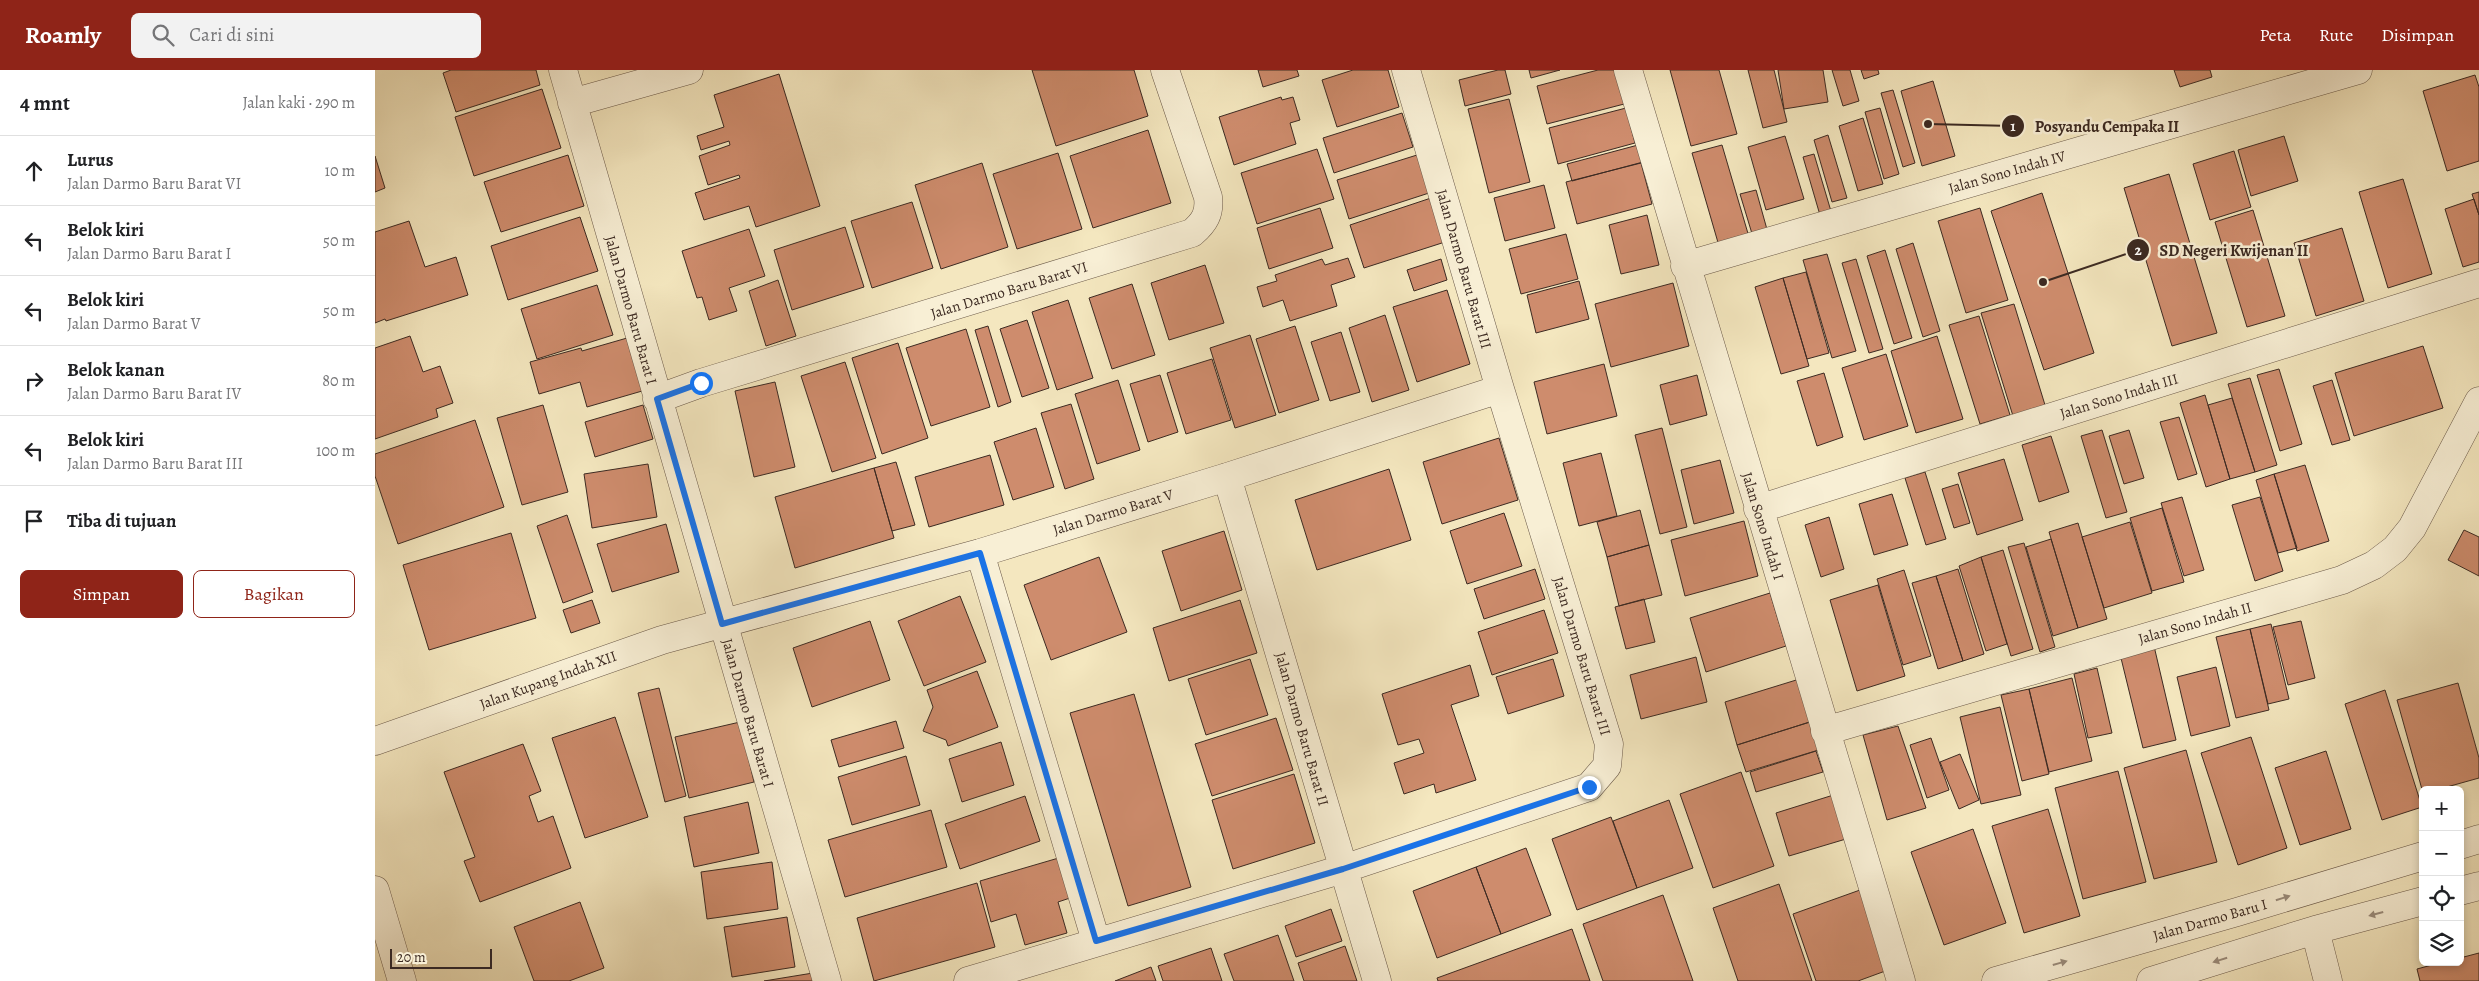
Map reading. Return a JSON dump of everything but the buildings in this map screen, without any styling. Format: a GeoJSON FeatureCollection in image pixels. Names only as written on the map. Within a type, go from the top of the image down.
{"type":"FeatureCollection","features":[{"type":"Feature","properties":{"kind":"street","name":"Jalan Darmo Baru Barat I"},"geometry":{"type":"LineString","coordinates":[[563,70],[827,981]]}},
{"type":"Feature","properties":{"kind":"street"},"geometry":{"type":"LineString","coordinates":[[572,103],[689,70]]}},
{"type":"Feature","properties":{"kind":"street","name":"Jalan Darmo Baru Barat VI"},"geometry":{"type":"LineString","coordinates":[[657,399],[701,383],[1192,233],[1206,219],[1210,210],[1208,197],[1165,70]]}},
{"type":"Feature","properties":{"kind":"street","name":"Jalan Darmo Baru Barat III"},"geometry":{"type":"LineString","coordinates":[[968,981],[1096,941],[1343,869],[1589,787],[1607,766],[1609,744],[1500,389],[1406,70]]}},
{"type":"Feature","properties":{"kind":"street","name":"Jalan Sono Indah I"},"geometry":{"type":"LineString","coordinates":[[1627,70],[1901,981]]}},
{"type":"Feature","properties":{"kind":"street","name":"Jalan Sono Indah IV"},"geometry":{"type":"LineString","coordinates":[[1685,266],[2358,70]]}},
{"type":"Feature","properties":{"kind":"street","name":"Jalan Sono Indah III"},"geometry":{"type":"LineString","coordinates":[[1758,509],[2479,283]]}},
{"type":"Feature","properties":{"kind":"street","name":"Jalan Darmo Barat V"},"geometry":{"type":"LineString","coordinates":[[722,624],[980,553],[1227,477],[1500,389]]}},
{"type":"Feature","properties":{"kind":"street","name":"Jalan Sono Indah II"},"geometry":{"type":"LineString","coordinates":[[1825,731],[2342,580],[2374,565],[2395,549],[2412,528],[2479,401]]}},
{"type":"Feature","properties":{"kind":"street","name":"Jalan Darmo Baru Barat II"},"geometry":{"type":"LineString","coordinates":[[1227,477],[1377,981]]}},
{"type":"Feature","properties":{"kind":"street"},"geometry":{"type":"LineString","coordinates":[[980,553],[1096,941]]}},
{"type":"Feature","properties":{"kind":"street","name":"Jalan Kupang Indah XII"},"geometry":{"type":"LineString","coordinates":[[375,742],[662,640],[722,624]]}},
{"type":"Feature","properties":{"kind":"street"},"geometry":{"type":"LineString","coordinates":[[2464,844],[2479,839]]}},
{"type":"Feature","properties":{"kind":"street","name":"Jalan Darmo Baru I"},"geometry":{"type":"LineString","coordinates":[[1996,981],[2419,857]]}},
{"type":"Feature","properties":{"kind":"street"},"geometry":{"type":"LineString","coordinates":[[2464,890],[2479,886]]}},
{"type":"Feature","properties":{"kind":"street"},"geometry":{"type":"LineString","coordinates":[[375,890],[402,981]]}},
{"type":"Feature","properties":{"kind":"street"},"geometry":{"type":"LineString","coordinates":[[2151,981],[2315,930],[2419,902]]}},
{"type":"Feature","properties":{"kind":"street"},"geometry":{"type":"LineString","coordinates":[[2315,930],[2328,981]]}},
{"type":"Feature","properties":{"kind":"place","name":"Posyandu Cempaka II"},"geometry":{"type":"Point","coordinates":[1928,124]}},
{"type":"Feature","properties":{"kind":"place","name":"SD Negeri Kwijenan II"},"geometry":{"type":"Point","coordinates":[2043,282]}},
{"type":"Feature","properties":{"kind":"route"},"geometry":{"type":"LineString","coordinates":[[701,383],[657,399],[722,624],[980,553],[1096,941],[1343,869],[1589,787]]}}]}
